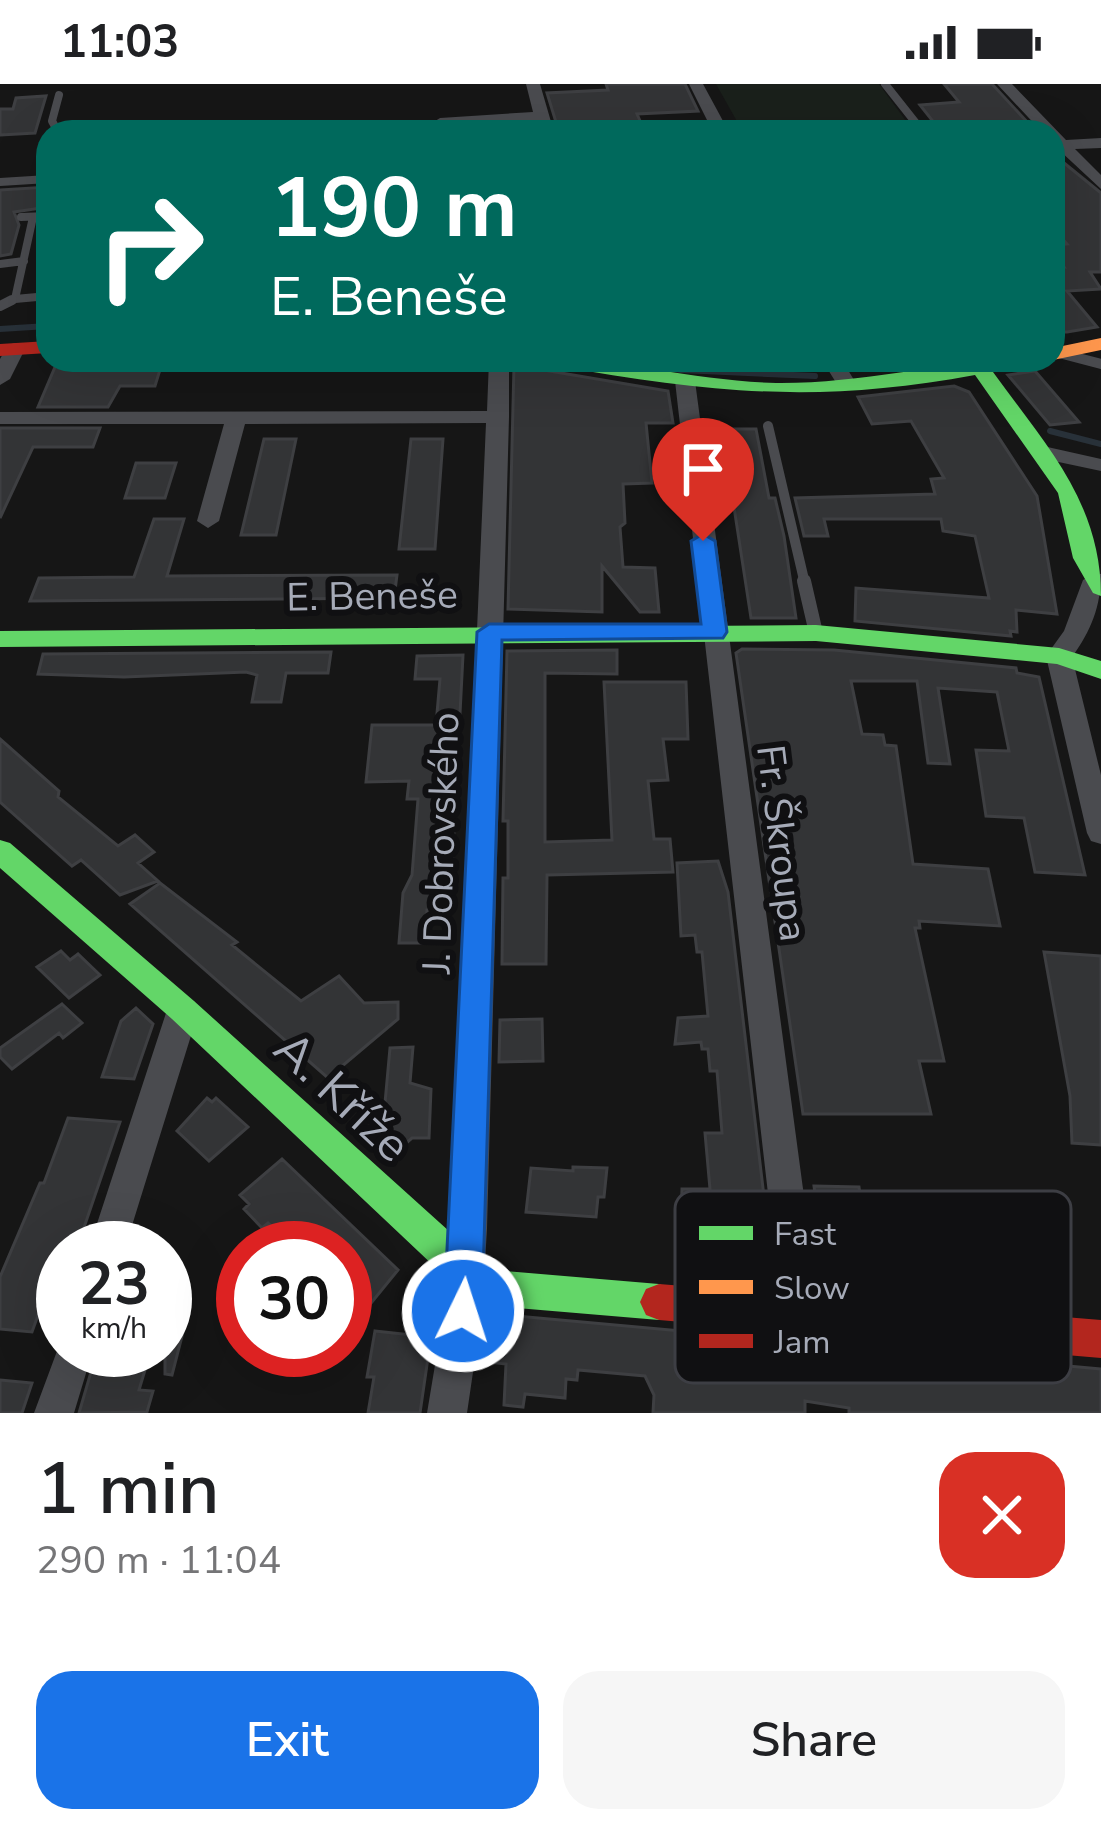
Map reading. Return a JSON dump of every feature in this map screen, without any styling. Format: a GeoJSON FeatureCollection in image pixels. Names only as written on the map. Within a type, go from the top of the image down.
{"type":"FeatureCollection","features":[{"type":"Feature","properties":{"kind":"street"},"geometry":{"type":"LineString","coordinates":[[533,84],[543,120]]}},
{"type":"Feature","properties":{"kind":"street"},"geometry":{"type":"LineString","coordinates":[[696,84],[715,120]]}},
{"type":"Feature","properties":{"kind":"street"},"geometry":{"type":"LineString","coordinates":[[1004,84],[1037,120]]}},
{"type":"Feature","properties":{"kind":"street"},"geometry":{"type":"LineString","coordinates":[[1065,140],[1101,143]]}},
{"type":"Feature","properties":{"kind":"street"},"geometry":{"type":"LineString","coordinates":[[1065,149],[1101,184]]}},
{"type":"Feature","properties":{"kind":"street"},"geometry":{"type":"LineString","coordinates":[[1065,349],[1101,344]]}},
{"type":"Feature","properties":{"kind":"street"},"geometry":{"type":"LineString","coordinates":[[0,379],[8,349]]}},
{"type":"Feature","properties":{"kind":"street","name":"J. Dobrovského"},"geometry":{"type":"LineString","coordinates":[[446,1413],[466,1272],[499,372]]}},
{"type":"Feature","properties":{"kind":"street"},"geometry":{"type":"LineString","coordinates":[[631,372],[770,388],[848,386],[958,372]]}},
{"type":"Feature","properties":{"kind":"street"},"geometry":{"type":"LineString","coordinates":[[839,372],[848,386]]}},
{"type":"Feature","properties":{"kind":"street"},"geometry":{"type":"LineString","coordinates":[[983,372],[1071,498],[1081,545],[1098,584],[1081,624],[1060,656],[1101,832]]}},
{"type":"Feature","properties":{"kind":"street","name":"Fr. Škroupa"},"geometry":{"type":"LineString","coordinates":[[685,381],[785,1191]]}},
{"type":"Feature","properties":{"kind":"street"},"geometry":{"type":"LineString","coordinates":[[0,418],[499,417]]}},
{"type":"Feature","properties":{"kind":"street"},"geometry":{"type":"LineString","coordinates":[[208,521],[236,418]]}},
{"type":"Feature","properties":{"kind":"street"},"geometry":{"type":"LineString","coordinates":[[1042,452],[1101,465]]}},
{"type":"Feature","properties":{"kind":"street","name":"E. Beneše"},"geometry":{"type":"LineString","coordinates":[[0,639],[816,633],[1060,656],[1101,670]]}},
{"type":"Feature","properties":{"kind":"street","name":"A. Kříže"},"geometry":{"type":"LineString","coordinates":[[0,852],[183,1010],[466,1272],[504,1288],[675,1304]]}},
{"type":"Feature","properties":{"kind":"street"},"geometry":{"type":"LineString","coordinates":[[115,1221],[183,1010]]}},
{"type":"Feature","properties":{"kind":"street","name":"A. Kříže"},"geometry":{"type":"LineString","coordinates":[[1071,1338],[1101,1340]]}},
{"type":"Feature","properties":{"kind":"street"},"geometry":{"type":"LineString","coordinates":[[53,1413],[65,1377]]}},
{"type":"Feature","properties":{"kind":"lane"},"geometry":{"type":"LineString","coordinates":[[885,84],[914,120]]}},
{"type":"Feature","properties":{"kind":"lane"},"geometry":{"type":"LineString","coordinates":[[53,120],[59,95]]}},
{"type":"Feature","properties":{"kind":"lane"},"geometry":{"type":"LineString","coordinates":[[0,182],[36,180]]}},
{"type":"Feature","properties":{"kind":"lane"},"geometry":{"type":"LineString","coordinates":[[15,299],[27,217],[36,217]]}},
{"type":"Feature","properties":{"kind":"lane"},"geometry":{"type":"LineString","coordinates":[[0,264],[24,262]]}},
{"type":"Feature","properties":{"kind":"lane"},"geometry":{"type":"LineString","coordinates":[[0,306],[36,297]]}},
{"type":"Feature","properties":{"kind":"lane"},"geometry":{"type":"LineString","coordinates":[[1065,354],[1101,364]]}},
{"type":"Feature","properties":{"kind":"lane"},"geometry":{"type":"LineString","coordinates":[[768,426],[816,633]]}},
{"type":"Feature","properties":{"kind":"shaded area"},"geometry":{"type":"Polygon","coordinates":[[[716,84],[879,84],[905,120],[736,120],[716,84]]]}},
{"type":"Feature","properties":{"kind":"building"},"geometry":{"type":"Polygon","coordinates":[[[606,84],[685,84],[698,111],[637,114],[640,120],[555,120],[547,93],[608,90],[606,84]]]}},
{"type":"Feature","properties":{"kind":"building"},"geometry":{"type":"Polygon","coordinates":[[[944,84],[992,84],[1025,120],[932,120],[920,105],[959,102],[944,84]]]}},
{"type":"Feature","properties":{"kind":"building"},"geometry":{"type":"Polygon","coordinates":[[[46,96],[35,133],[0,135],[0,109],[13,109],[16,98],[46,96]]]}},
{"type":"Feature","properties":{"kind":"building"},"geometry":{"type":"Polygon","coordinates":[[[1065,164],[1101,193],[1101,272],[1090,272],[1101,289],[1067,291],[1097,327],[1065,332],[1065,164]]]}},
{"type":"Feature","properties":{"kind":"building"},"geometry":{"type":"Polygon","coordinates":[[[36,188],[36,209],[14,212],[19,225],[11,254],[0,256],[0,190],[36,188]]]}},
{"type":"Feature","properties":{"kind":"building"},"geometry":{"type":"Polygon","coordinates":[[[53,372],[159,372],[155,386],[120,386],[108,407],[38,407],[53,372]]]}},
{"type":"Feature","properties":{"kind":"building"},"geometry":{"type":"Polygon","coordinates":[[[514,372],[555,372],[668,391],[673,423],[646,423],[652,483],[623,484],[625,523],[620,527],[623,567],[655,568],[659,612],[640,612],[602,566],[602,612],[508,609],[514,372]]]}},
{"type":"Feature","properties":{"kind":"building"},"geometry":{"type":"Polygon","coordinates":[[[1036,372],[1079,422],[1050,425],[1008,375],[1036,372]]]}},
{"type":"Feature","properties":{"kind":"building"},"geometry":{"type":"Polygon","coordinates":[[[954,386],[969,392],[1037,496],[1057,614],[1016,610],[1017,632],[1010,631],[1011,636],[855,621],[856,588],[989,598],[975,536],[943,531],[941,519],[824,519],[828,536],[804,536],[795,498],[935,494],[931,479],[944,478],[911,421],[872,424],[858,397],[954,386]]]}},
{"type":"Feature","properties":{"kind":"building"},"geometry":{"type":"Polygon","coordinates":[[[0,428],[100,428],[93,447],[33,447],[0,518],[0,428]]]}},
{"type":"Feature","properties":{"kind":"building"},"geometry":{"type":"Polygon","coordinates":[[[722,429],[756,429],[769,498],[775,498],[784,536],[796,618],[751,618],[722,429]]]}},
{"type":"Feature","properties":{"kind":"building"},"geometry":{"type":"Polygon","coordinates":[[[264,439],[296,439],[276,535],[241,535],[264,439]]]}},
{"type":"Feature","properties":{"kind":"building"},"geometry":{"type":"Polygon","coordinates":[[[411,439],[443,439],[435,549],[399,549],[411,439]]]}},
{"type":"Feature","properties":{"kind":"building"},"geometry":{"type":"Polygon","coordinates":[[[136,463],[176,463],[165,498],[125,498],[136,463]]]}},
{"type":"Feature","properties":{"kind":"building"},"geometry":{"type":"Polygon","coordinates":[[[154,519],[184,519],[167,576],[397,575],[394,598],[30,601],[39,578],[134,577],[154,519]]]}},
{"type":"Feature","properties":{"kind":"building"},"geometry":{"type":"Polygon","coordinates":[[[742,649],[834,650],[1016,668],[1017,673],[1039,677],[1085,875],[1035,872],[1024,818],[986,816],[976,750],[1009,751],[997,692],[938,688],[950,764],[928,763],[917,681],[851,681],[862,734],[883,735],[885,745],[896,746],[913,864],[988,869],[1000,926],[919,921],[920,928],[915,928],[944,1061],[919,1061],[931,1114],[803,1114],[736,653],[742,649]]]}},
{"type":"Feature","properties":{"kind":"building"},"geometry":{"type":"Polygon","coordinates":[[[617,650],[617,674],[545,673],[545,842],[612,840],[604,682],[686,682],[688,739],[663,739],[668,780],[648,781],[654,839],[670,839],[673,872],[547,875],[546,964],[502,964],[503,878],[508,878],[508,821],[503,821],[507,651],[617,650]]]}},
{"type":"Feature","properties":{"kind":"building"},"geometry":{"type":"Polygon","coordinates":[[[331,652],[328,673],[286,673],[281,702],[252,702],[257,675],[246,672],[124,677],[38,674],[43,654],[331,652]]]}},
{"type":"Feature","properties":{"kind":"building"},"geometry":{"type":"Polygon","coordinates":[[[463,655],[450,909],[427,910],[425,943],[399,943],[403,893],[412,875],[418,799],[407,799],[409,781],[366,782],[372,725],[436,725],[440,679],[415,679],[417,656],[463,655]]]}},
{"type":"Feature","properties":{"kind":"building"},"geometry":{"type":"Polygon","coordinates":[[[0,739],[59,791],[58,797],[118,846],[135,835],[154,852],[138,863],[158,881],[120,895],[81,860],[72,866],[0,802],[0,739]]]}},
{"type":"Feature","properties":{"kind":"building"},"geometry":{"type":"Polygon","coordinates":[[[718,861],[728,892],[763,1191],[682,1191],[710,1189],[705,1133],[722,1133],[717,1071],[710,1071],[708,1049],[702,1049],[701,1042],[675,1044],[678,1018],[708,1016],[702,952],[697,952],[695,935],[681,936],[677,863],[718,861]]]}},
{"type":"Feature","properties":{"kind":"building"},"geometry":{"type":"Polygon","coordinates":[[[160,883],[237,942],[232,945],[301,1001],[339,976],[364,1003],[398,1002],[398,1019],[328,1078],[130,904],[160,883]]]}},
{"type":"Feature","properties":{"kind":"building"},"geometry":{"type":"Polygon","coordinates":[[[61,951],[70,960],[78,954],[100,975],[69,998],[37,967],[61,951]]]}},
{"type":"Feature","properties":{"kind":"building"},"geometry":{"type":"Polygon","coordinates":[[[1044,952],[1101,956],[1101,1145],[1072,1143],[1070,1096],[1044,952]]]}},
{"type":"Feature","properties":{"kind":"building"},"geometry":{"type":"Polygon","coordinates":[[[62,1004],[82,1023],[63,1038],[59,1033],[12,1069],[0,1057],[0,1048],[62,1004]]]}},
{"type":"Feature","properties":{"kind":"building"},"geometry":{"type":"Polygon","coordinates":[[[136,1008],[153,1024],[134,1079],[102,1077],[121,1021],[136,1008]]]}},
{"type":"Feature","properties":{"kind":"building"},"geometry":{"type":"Polygon","coordinates":[[[542,1019],[543,1061],[499,1062],[500,1020],[542,1019]]]}},
{"type":"Feature","properties":{"kind":"building"},"geometry":{"type":"Polygon","coordinates":[[[413,1047],[410,1083],[431,1089],[429,1138],[412,1138],[404,1145],[377,1121],[384,1114],[390,1048],[413,1047]]]}},
{"type":"Feature","properties":{"kind":"building"},"geometry":{"type":"Polygon","coordinates":[[[207,1098],[212,1102],[216,1098],[248,1127],[209,1161],[177,1131],[207,1098]]]}},
{"type":"Feature","properties":{"kind":"building"},"geometry":{"type":"Polygon","coordinates":[[[68,1118],[120,1122],[86,1221],[36,1221],[32,1332],[0,1329],[0,1277],[40,1183],[44,1183],[68,1118]]]}},
{"type":"Feature","properties":{"kind":"building"},"geometry":{"type":"Polygon","coordinates":[[[282,1159],[347,1221],[255,1221],[244,1209],[249,1204],[240,1195],[282,1159]]]}},
{"type":"Feature","properties":{"kind":"building"},"geometry":{"type":"Polygon","coordinates":[[[573,1167],[607,1168],[596,1217],[526,1212],[531,1168],[573,1171],[573,1167]]]}},
{"type":"Feature","properties":{"kind":"building"},"geometry":{"type":"Polygon","coordinates":[[[814,1186],[859,1187],[860,1191],[815,1191],[814,1186]]]}},
{"type":"Feature","properties":{"kind":"building"},"geometry":{"type":"Polygon","coordinates":[[[372,1245],[398,1270],[372,1302],[372,1245]]]}},
{"type":"Feature","properties":{"kind":"building"},"geometry":{"type":"Polygon","coordinates":[[[494,1314],[675,1330],[675,1383],[1071,1383],[1071,1366],[1101,1369],[1101,1413],[849,1413],[849,1408],[805,1401],[805,1413],[653,1413],[654,1395],[645,1376],[578,1370],[577,1380],[566,1379],[565,1398],[525,1394],[523,1407],[504,1405],[506,1364],[479,1361],[486,1318],[494,1314]]]}},
{"type":"Feature","properties":{"kind":"building"},"geometry":{"type":"Polygon","coordinates":[[[375,1331],[431,1337],[420,1413],[368,1413],[374,1377],[375,1331]]]}},
{"type":"Feature","properties":{"kind":"building"},"geometry":{"type":"Polygon","coordinates":[[[90,1377],[143,1377],[139,1390],[153,1391],[147,1412],[79,1413],[90,1377]]]}},
{"type":"Feature","properties":{"kind":"building"},"geometry":{"type":"Polygon","coordinates":[[[0,1380],[32,1383],[22,1413],[0,1413],[0,1380]]]}},
{"type":"Feature","properties":{"kind":"waterway"},"geometry":{"type":"LineString","coordinates":[[0,329],[36,327]]}},
{"type":"Feature","properties":{"kind":"waterway"},"geometry":{"type":"LineString","coordinates":[[726,372],[815,376]]}},
{"type":"Feature","properties":{"kind":"waterway"},"geometry":{"type":"LineString","coordinates":[[1050,431],[1101,444]]}},
{"type":"Feature","properties":{"kind":"traffic: fast"},"geometry":{"type":"LineString","coordinates":[[631,372],[775,389],[882,383],[958,372]]}},
{"type":"Feature","properties":{"kind":"traffic: fast"},"geometry":{"type":"LineString","coordinates":[[983,372],[1069,493],[1085,558],[1101,588]]}},
{"type":"Feature","properties":{"kind":"traffic: fast"},"geometry":{"type":"LineString","coordinates":[[0,639],[816,633],[1059,656],[1101,670]]}},
{"type":"Feature","properties":{"kind":"traffic: fast"},"geometry":{"type":"LineString","coordinates":[[0,851],[183,1010],[467,1272],[504,1289],[659,1302]]}},
{"type":"Feature","properties":{"kind":"traffic: slow"},"geometry":{"type":"LineString","coordinates":[[1065,352],[1101,344]]}},
{"type":"Feature","properties":{"kind":"traffic: jam"},"geometry":{"type":"LineString","coordinates":[[0,350],[36,348]]}},
{"type":"Feature","properties":{"kind":"traffic: jam"},"geometry":{"type":"LineString","coordinates":[[659,1302],[675,1303]]}},
{"type":"Feature","properties":{"kind":"traffic: jam"},"geometry":{"type":"LineString","coordinates":[[1071,1336],[1101,1339]]}},
{"type":"Feature","properties":{"kind":"route"},"geometry":{"type":"LineString","coordinates":[[463,1311],[489,632],[715,632],[703,541]]}}]}
